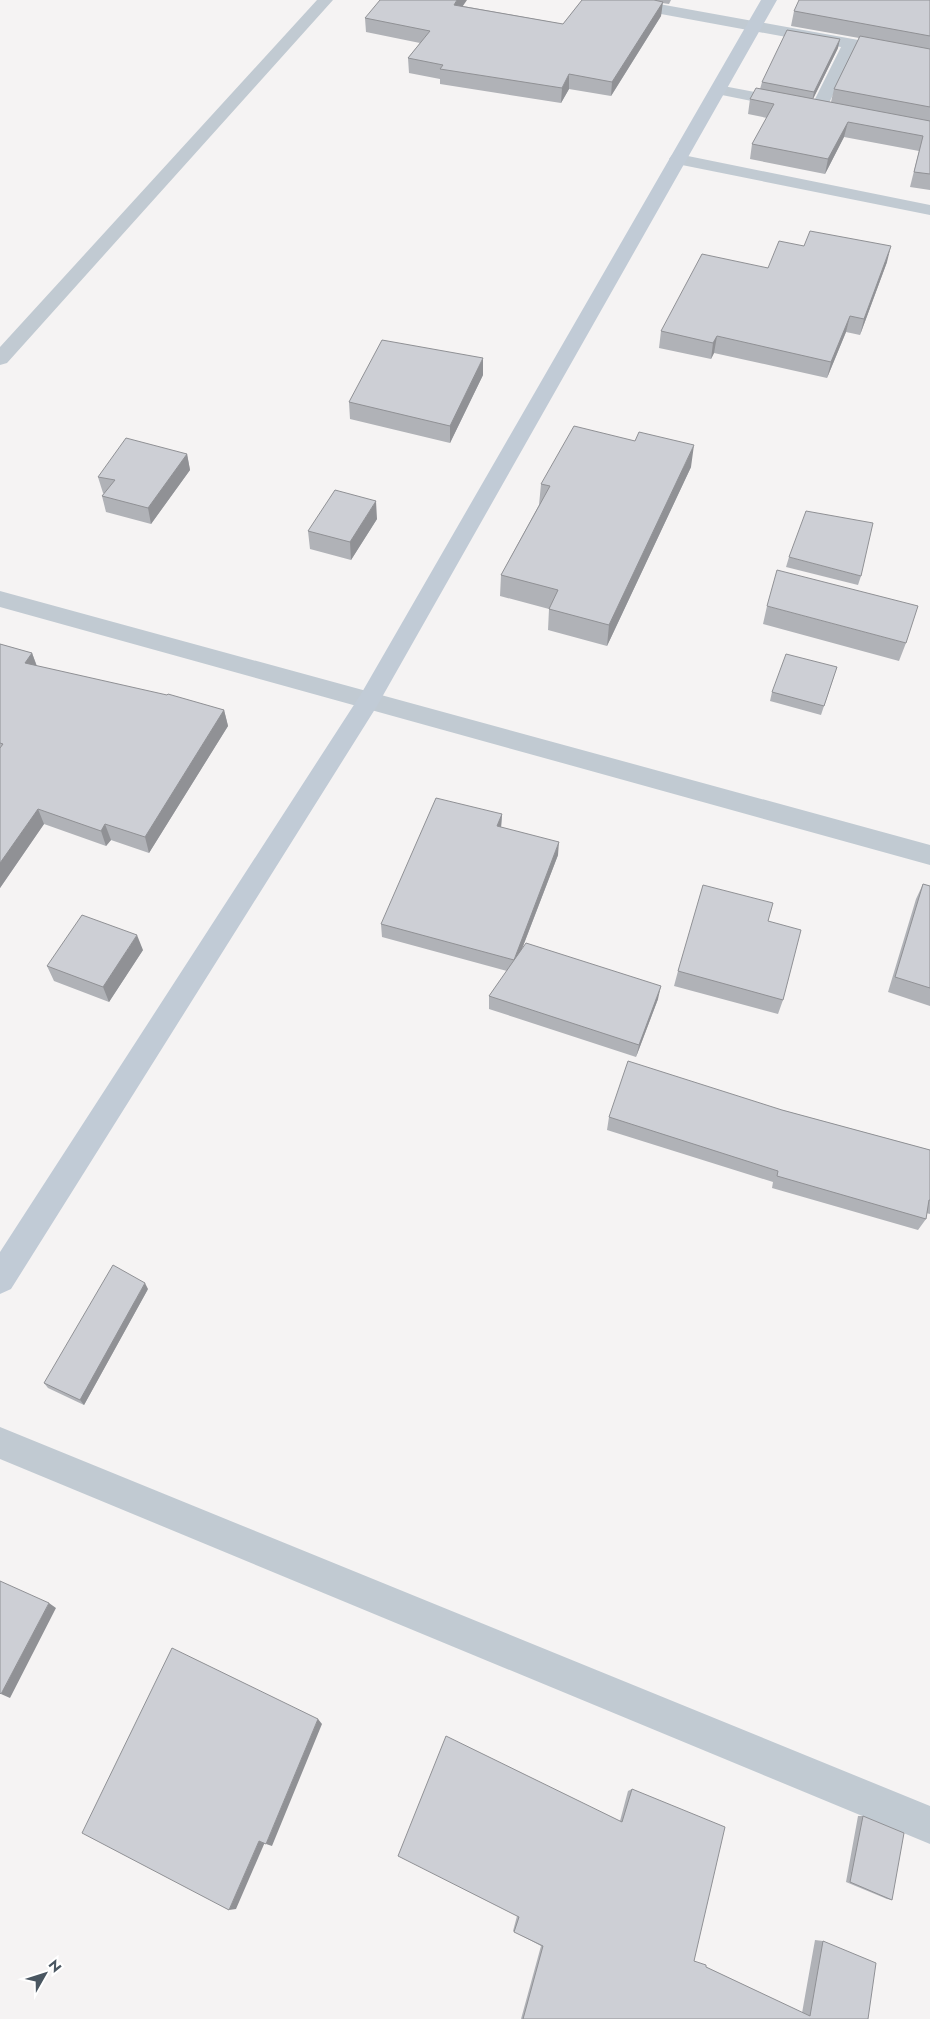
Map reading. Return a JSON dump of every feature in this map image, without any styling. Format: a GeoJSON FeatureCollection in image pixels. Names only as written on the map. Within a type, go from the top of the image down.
{"type":"FeatureCollection","features":[{"type":"Feature","properties":{"kind":"street"},"geometry":{"type":"LineString","coordinates":[[0,359],[326,0]]}},
{"type":"Feature","properties":{"kind":"street"},"geometry":{"type":"LineString","coordinates":[[612,0],[930,58]]}},
{"type":"Feature","properties":{"kind":"street"},"geometry":{"type":"LineString","coordinates":[[0,1279],[369,700],[769,0]]}},
{"type":"Feature","properties":{"kind":"street"},"geometry":{"type":"LineString","coordinates":[[818,109],[851,43]]}},
{"type":"Feature","properties":{"kind":"street"},"geometry":{"type":"LineString","coordinates":[[718,90],[837,112]]}},
{"type":"Feature","properties":{"kind":"street"},"geometry":{"type":"LineString","coordinates":[[678,159],[930,210]]}},
{"type":"Feature","properties":{"kind":"street"},"geometry":{"type":"LineString","coordinates":[[0,599],[930,855]]}},
{"type":"Feature","properties":{"kind":"street"},"geometry":{"type":"LineString","coordinates":[[0,1443],[930,1825]]}},
{"type":"Feature","properties":{"kind":"building"},"geometry":{"type":"Polygon","coordinates":[[[380,0],[457,0],[454,5],[563,24],[582,0],[654,0],[663,2],[612,82],[569,74],[562,88],[440,69],[443,65],[408,58],[430,31],[365,18],[380,0]]]}},
{"type":"Feature","properties":{"kind":"building"},"geometry":{"type":"Polygon","coordinates":[[[799,0],[930,0],[930,36],[794,11],[799,0]]]}},
{"type":"Feature","properties":{"kind":"building"},"geometry":{"type":"Polygon","coordinates":[[[787,30],[840,39],[814,92],[762,82],[787,30]]]}},
{"type":"Feature","properties":{"kind":"building"},"geometry":{"type":"Polygon","coordinates":[[[860,36],[930,49],[930,107],[834,89],[860,36]]]}},
{"type":"Feature","properties":{"kind":"building"},"geometry":{"type":"Polygon","coordinates":[[[756,88],[930,121],[930,174],[914,172],[923,136],[848,122],[828,159],[752,144],[774,104],[750,99],[756,88]]]}},
{"type":"Feature","properties":{"kind":"building"},"geometry":{"type":"Polygon","coordinates":[[[810,231],[891,246],[864,319],[850,316],[831,362],[717,336],[713,343],[661,331],[702,254],[768,268],[779,241],[804,246],[810,231]]]}},
{"type":"Feature","properties":{"kind":"building"},"geometry":{"type":"Polygon","coordinates":[[[382,340],[483,358],[450,426],[349,402],[382,340]]]}},
{"type":"Feature","properties":{"kind":"building"},"geometry":{"type":"Polygon","coordinates":[[[574,426],[635,441],[639,432],[694,445],[609,625],[549,609],[558,590],[501,575],[550,486],[541,484],[574,426]]]}},
{"type":"Feature","properties":{"kind":"building"},"geometry":{"type":"Polygon","coordinates":[[[126,438],[187,454],[148,508],[102,496],[115,480],[98,477],[126,438]]]}},
{"type":"Feature","properties":{"kind":"building"},"geometry":{"type":"Polygon","coordinates":[[[335,490],[376,501],[350,542],[308,531],[335,490]]]}},
{"type":"Feature","properties":{"kind":"building"},"geometry":{"type":"Polygon","coordinates":[[[806,511],[873,523],[861,576],[789,557],[806,511]]]}},
{"type":"Feature","properties":{"kind":"building"},"geometry":{"type":"Polygon","coordinates":[[[777,570],[918,606],[906,643],[767,606],[777,570]]]}},
{"type":"Feature","properties":{"kind":"building"},"geometry":{"type":"Polygon","coordinates":[[[0,644],[32,653],[25,663],[168,694],[224,710],[145,837],[105,824],[101,831],[38,809],[0,863],[0,748],[3,744],[0,743],[0,644]]]}},
{"type":"Feature","properties":{"kind":"building"},"geometry":{"type":"Polygon","coordinates":[[[786,654],[837,667],[824,706],[772,692],[786,654]]]}},
{"type":"Feature","properties":{"kind":"building"},"geometry":{"type":"Polygon","coordinates":[[[436,798],[502,814],[497,826],[559,842],[514,960],[381,924],[436,798]]]}},
{"type":"Feature","properties":{"kind":"building"},"geometry":{"type":"Polygon","coordinates":[[[923,884],[930,886],[930,988],[895,977],[923,884]]]}},
{"type":"Feature","properties":{"kind":"building"},"geometry":{"type":"Polygon","coordinates":[[[703,885],[773,903],[768,921],[801,930],[783,1000],[678,971],[703,885]]]}},
{"type":"Feature","properties":{"kind":"building"},"geometry":{"type":"Polygon","coordinates":[[[82,915],[137,935],[103,987],[47,966],[82,915]]]}},
{"type":"Feature","properties":{"kind":"building"},"geometry":{"type":"Polygon","coordinates":[[[526,943],[661,986],[639,1045],[489,996],[526,943]]]}},
{"type":"Feature","properties":{"kind":"building"},"geometry":{"type":"Polygon","coordinates":[[[628,1061],[782,1110],[930,1150],[930,1200],[926,1219],[777,1176],[778,1171],[609,1117],[628,1061]]]}},
{"type":"Feature","properties":{"kind":"building"},"geometry":{"type":"Polygon","coordinates":[[[113,1265],[145,1283],[80,1400],[44,1383],[113,1265]]]}},
{"type":"Feature","properties":{"kind":"building"},"geometry":{"type":"Polygon","coordinates":[[[0,1581],[49,1603],[1,1694],[0,1693],[0,1581]]]}},
{"type":"Feature","properties":{"kind":"building"},"geometry":{"type":"Polygon","coordinates":[[[172,1648],[318,1719],[266,1844],[259,1841],[229,1910],[82,1833],[172,1648]]]}},
{"type":"Feature","properties":{"kind":"building"},"geometry":{"type":"Polygon","coordinates":[[[446,1736],[622,1822],[632,1789],[725,1827],[694,1961],[706,1965],[706,1967],[810,2016],[823,1941],[876,1963],[868,2019],[523,2019],[543,1946],[514,1932],[519,1917],[398,1856],[446,1736]]]}},
{"type":"Feature","properties":{"kind":"building"},"geometry":{"type":"Polygon","coordinates":[[[863,1816],[904,1833],[892,1900],[850,1882],[863,1816]]]}}]}
